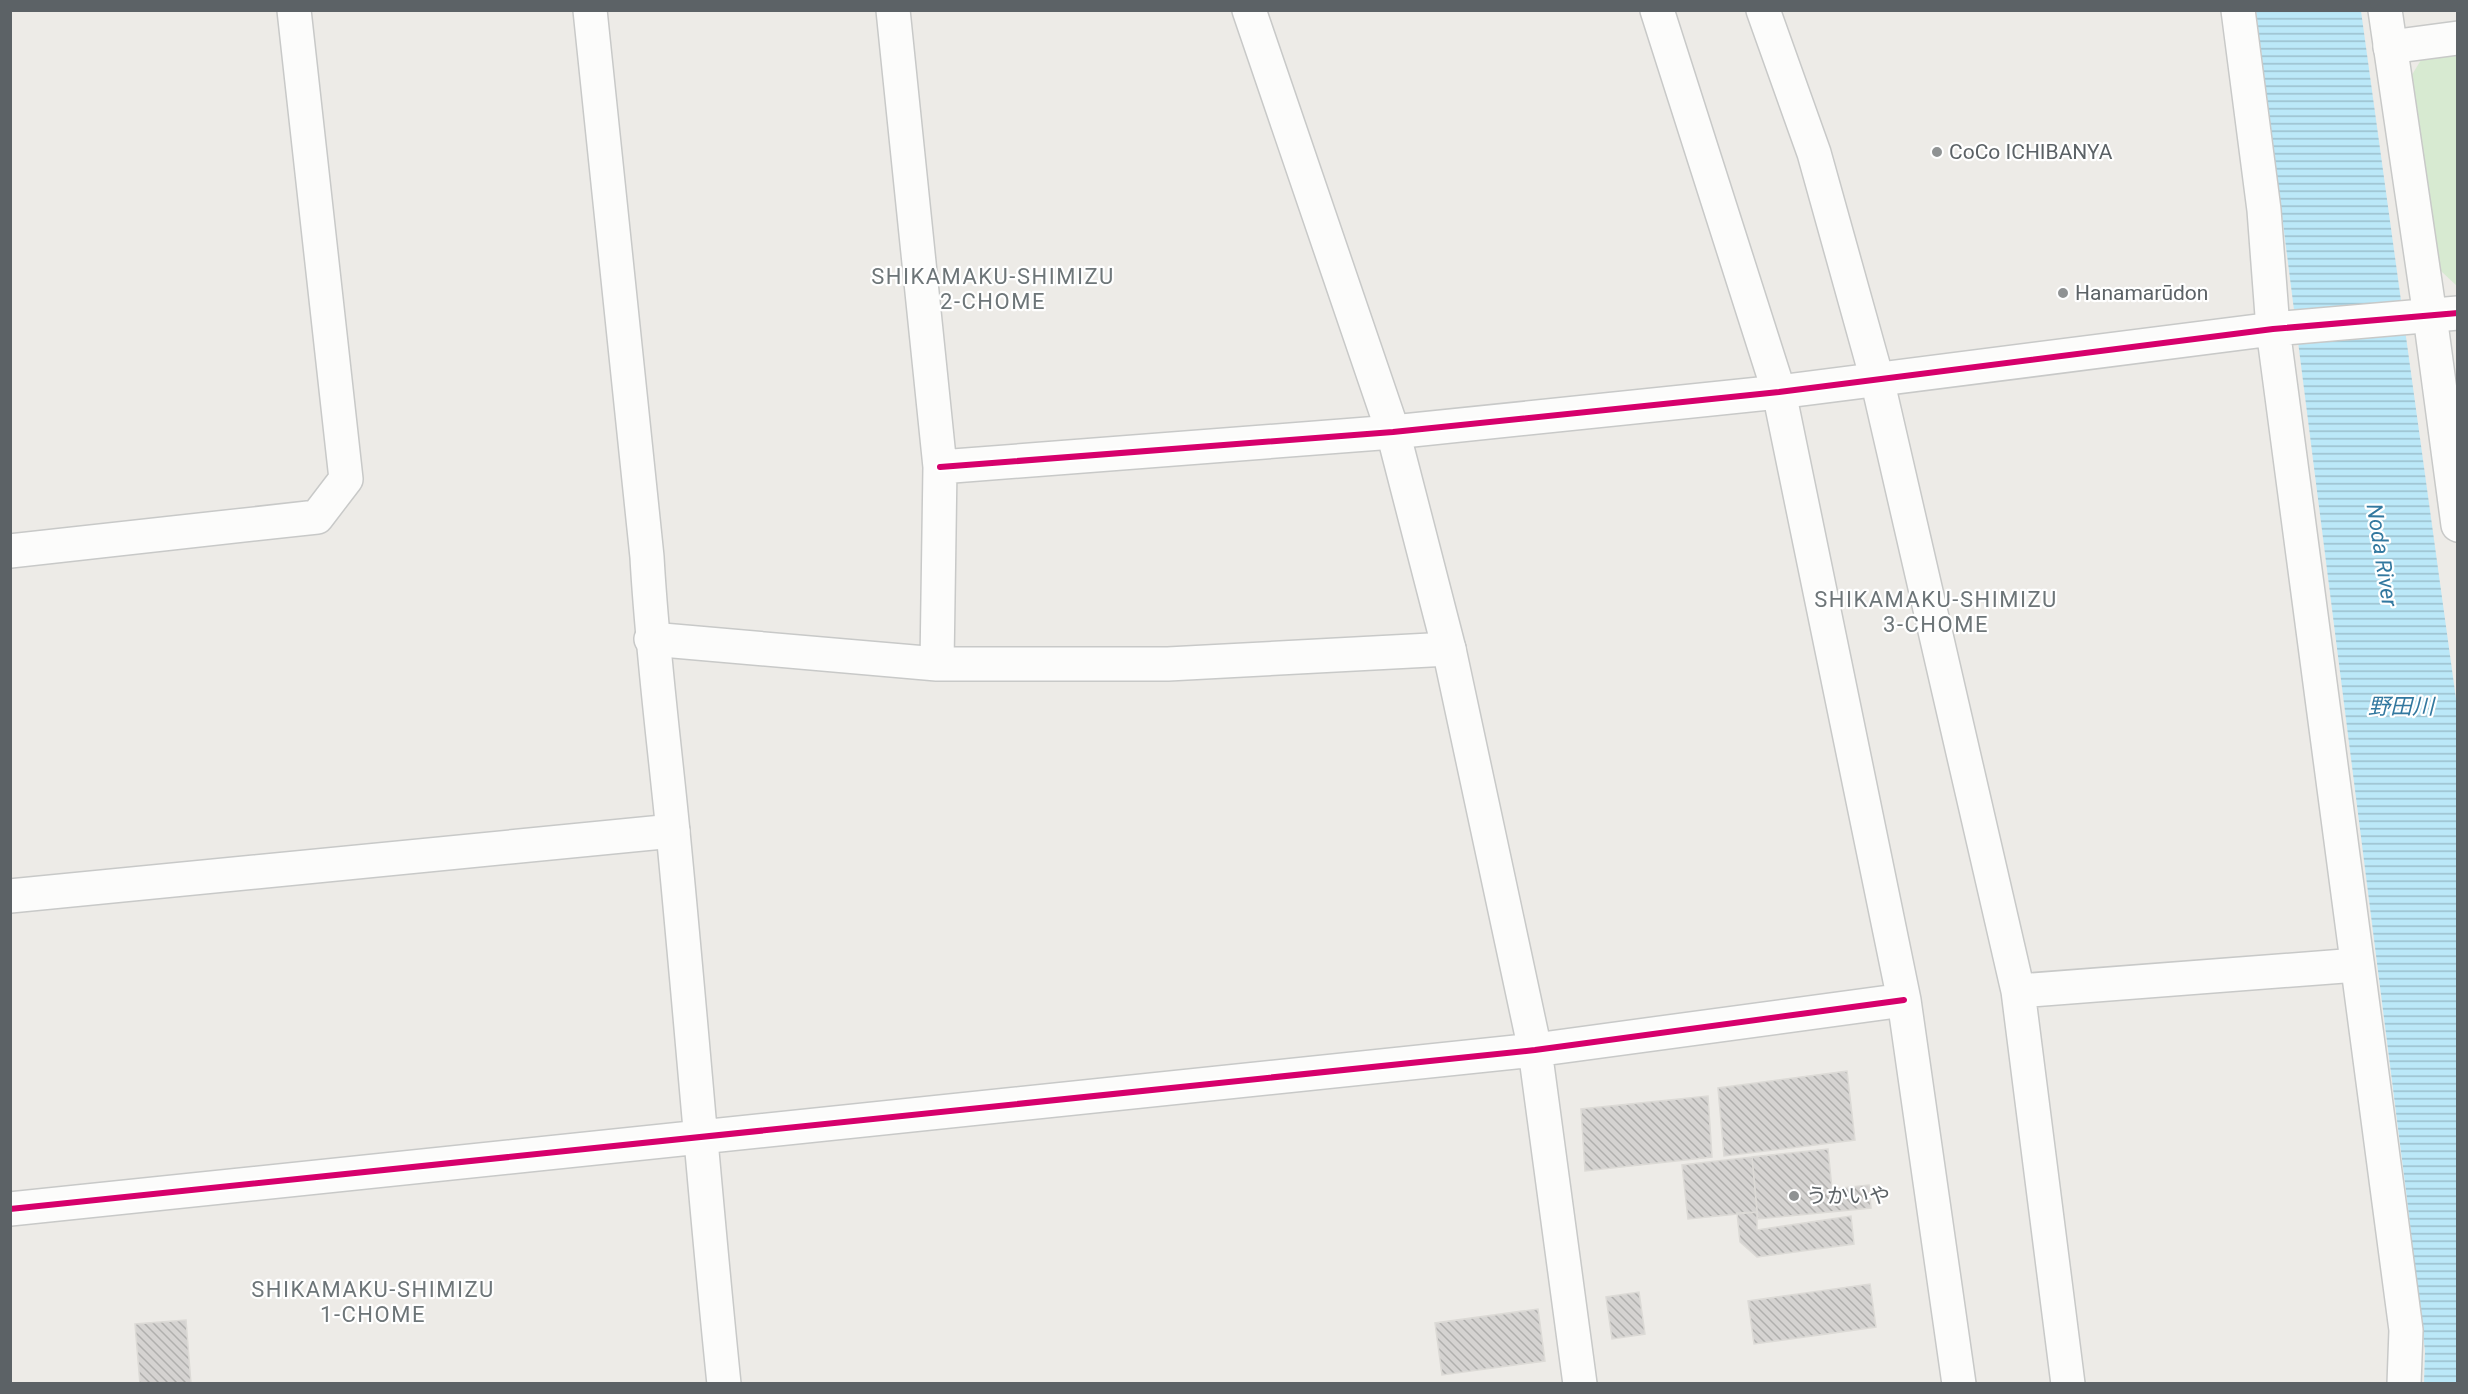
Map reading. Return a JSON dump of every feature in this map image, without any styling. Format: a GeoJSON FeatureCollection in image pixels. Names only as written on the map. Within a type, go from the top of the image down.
{"type":"FeatureCollection","features":[{"type":"Feature","properties":{"kind":"street"},"geometry":{"type":"LineString","coordinates":[[10,551],[317,517],[346,479],[294,10]]}},
{"type":"Feature","properties":{"kind":"street"},"geometry":{"type":"LineString","coordinates":[[590,10],[646,557],[651,639],[673,831],[699,1139],[724,1383]]}},
{"type":"Feature","properties":{"kind":"street"},"geometry":{"type":"LineString","coordinates":[[892,10],[940,467],[937,664]]}},
{"type":"Feature","properties":{"kind":"street"},"geometry":{"type":"LineString","coordinates":[[1249,10],[1393,432],[1449,649],[1535,1050],[1580,1383]]}},
{"type":"Feature","properties":{"kind":"street"},"geometry":{"type":"LineString","coordinates":[[1657,10],[1779,392],[1904,1000],[1959,1383]]}},
{"type":"Feature","properties":{"kind":"street"},"geometry":{"type":"LineString","coordinates":[[1763,10],[1814,153],[1877,379],[2018,991],[2068,1383]]}},
{"type":"Feature","properties":{"kind":"street"},"geometry":{"type":"LineString","coordinates":[[2238,10],[2264,210],[2273,328],[2406,1330],[2404,1383]]}},
{"type":"Feature","properties":{"kind":"street"},"geometry":{"type":"LineString","coordinates":[[2385,10],[2390,47],[2444,314],[2457,525]]}},
{"type":"Feature","properties":{"kind":"street"},"geometry":{"type":"LineString","coordinates":[[2390,47],[2457,38]]}},
{"type":"Feature","properties":{"kind":"street"},"geometry":{"type":"LineString","coordinates":[[940,467],[1393,432],[1779,392],[2273,328],[2444,314]]}},
{"type":"Feature","properties":{"kind":"street"},"geometry":{"type":"LineString","coordinates":[[651,639],[937,664],[1168,664],[1449,649]]}},
{"type":"Feature","properties":{"kind":"street"},"geometry":{"type":"LineString","coordinates":[[10,896],[673,831]]}},
{"type":"Feature","properties":{"kind":"street"},"geometry":{"type":"LineString","coordinates":[[2018,991],[2357,964]]}},
{"type":"Feature","properties":{"kind":"street"},"geometry":{"type":"LineString","coordinates":[[10,1209],[699,1139],[1535,1050],[1904,1000]]}},
{"type":"Feature","properties":{"kind":"green space"},"geometry":{"type":"Polygon","coordinates":[[[2457,55],[2457,286],[2441,271],[2410,78],[2421,60],[2457,55]]]}},
{"type":"Feature","properties":{"kind":"water","name":"野田川"},"geometry":{"type":"Polygon","coordinates":[[[2256,11],[2361,11],[2457,706],[2457,1383],[2424,1383],[2425,1351],[2406,1191],[2256,11]]]}},
{"type":"Feature","properties":{"kind":"building"},"geometry":{"type":"Polygon","coordinates":[[[1847,1071],[1855,1140],[1724,1156],[1718,1088],[1847,1071]]]}},
{"type":"Feature","properties":{"kind":"building"},"geometry":{"type":"Polygon","coordinates":[[[1708,1096],[1712,1157],[1585,1171],[1581,1109],[1708,1096]]]}},
{"type":"Feature","properties":{"kind":"building"},"geometry":{"type":"Polygon","coordinates":[[[1828,1149],[1832,1189],[1869,1185],[1871,1208],[1758,1219],[1752,1157],[1828,1149]]]}},
{"type":"Feature","properties":{"kind":"building"},"geometry":{"type":"Polygon","coordinates":[[[1752,1157],[1757,1212],[1688,1219],[1682,1165],[1752,1157]]]}},
{"type":"Feature","properties":{"kind":"building"},"geometry":{"type":"Polygon","coordinates":[[[1757,1212],[1757,1230],[1851,1216],[1854,1244],[1757,1257],[1740,1242],[1737,1213],[1757,1212]]]}},
{"type":"Feature","properties":{"kind":"building"},"geometry":{"type":"Polygon","coordinates":[[[1870,1284],[1876,1327],[1754,1344],[1748,1301],[1870,1284]]]}},
{"type":"Feature","properties":{"kind":"building"},"geometry":{"type":"Polygon","coordinates":[[[1639,1292],[1645,1334],[1612,1339],[1606,1297],[1639,1292]]]}},
{"type":"Feature","properties":{"kind":"building"},"geometry":{"type":"Polygon","coordinates":[[[1538,1309],[1545,1361],[1442,1375],[1435,1323],[1538,1309]]]}},
{"type":"Feature","properties":{"kind":"building"},"geometry":{"type":"Polygon","coordinates":[[[186,1320],[191,1384],[140,1384],[135,1324],[186,1320]]]}},
{"type":"Feature","properties":{"kind":"cycle path"},"geometry":{"type":"LineString","coordinates":[[940,467],[1393,432],[1779,392],[2273,329],[2458,313]]}},
{"type":"Feature","properties":{"kind":"cycle path"},"geometry":{"type":"LineString","coordinates":[[10,1209],[1535,1050],[1904,1000]]}},
{"type":"Feature","properties":{"kind":"place","name":"CoCo ICHIBANYA"},"geometry":{"type":"Point","coordinates":[1937,152]}},
{"type":"Feature","properties":{"kind":"place","name":"Hanamarūdon"},"geometry":{"type":"Point","coordinates":[2063,293]}},
{"type":"Feature","properties":{"kind":"place","name":"うかいや"},"geometry":{"type":"Point","coordinates":[1794,1196]}},
{"type":"Feature","properties":{"kind":"district","name":"SHIKAMAKU-SHIMIZU 2-CHOME"},"geometry":{"type":"Point","coordinates":[993,288]}},
{"type":"Feature","properties":{"kind":"district","name":"SHIKAMAKU-SHIMIZU 3-CHOME"},"geometry":{"type":"Point","coordinates":[1936,612]}},
{"type":"Feature","properties":{"kind":"district","name":"SHIKAMAKU-SHIMIZU 1-CHOME"},"geometry":{"type":"Point","coordinates":[373,1302]}},
{"type":"Feature","properties":{"kind":"water label","name":"Noda River"},"geometry":{"type":"Point","coordinates":[2382,555]}}]}
